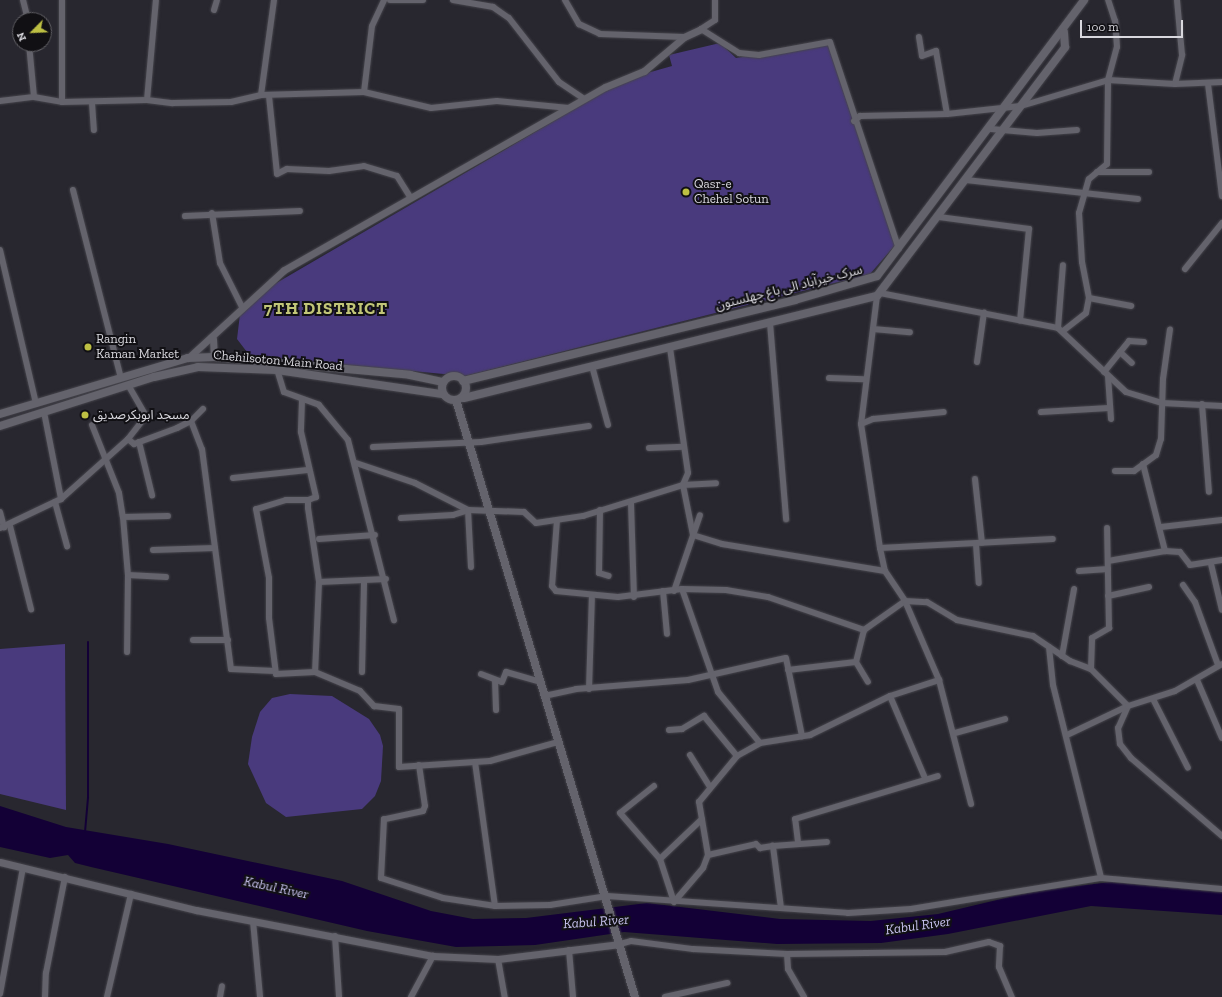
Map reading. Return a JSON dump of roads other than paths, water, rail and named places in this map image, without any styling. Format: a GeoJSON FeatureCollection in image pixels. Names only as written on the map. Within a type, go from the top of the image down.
{"type":"FeatureCollection","features":[{"type":"Feature","properties":{"kind":"main road","name":"سرک خیرآباد الی باغ چهلستون"},"geometry":{"type":"LineString","coordinates":[[443,382],[452,376],[464,381],[866,282],[878,276],[900,250],[1064,32],[1084,0]]}},
{"type":"Feature","properties":{"kind":"main road"},"geometry":{"type":"LineString","coordinates":[[460,399],[879,295],[939,218],[1065,47],[1064,32]]}},
{"type":"Feature","properties":{"kind":"main road","name":"Chehilsoton Main Road"},"geometry":{"type":"LineString","coordinates":[[0,414],[188,358],[214,357],[442,394],[460,399]]}},
{"type":"Feature","properties":{"kind":"main road","name":"Chehilsoton Main Road"},"geometry":{"type":"LineString","coordinates":[[0,426],[128,385],[198,367],[276,367],[410,375],[443,382]]}},
{"type":"Feature","properties":{"kind":"main road"},"geometry":{"type":"LineString","coordinates":[[464,381],[460,399],[468,441],[558,742],[608,899],[635,997]]}},
{"type":"Feature","properties":{"kind":"main road"},"geometry":{"type":"LineString","coordinates":[[442,394],[443,382]]}},
{"type":"Feature","properties":{"kind":"street"},"geometry":{"type":"LineString","coordinates":[[23,0],[26,12]]}},
{"type":"Feature","properties":{"kind":"street"},"geometry":{"type":"LineString","coordinates":[[62,0],[62,102]]}},
{"type":"Feature","properties":{"kind":"street"},"geometry":{"type":"LineString","coordinates":[[147,100],[156,0]]}},
{"type":"Feature","properties":{"kind":"street"},"geometry":{"type":"LineString","coordinates":[[214,10],[217,0]]}},
{"type":"Feature","properties":{"kind":"street"},"geometry":{"type":"LineString","coordinates":[[261,95],[274,0]]}},
{"type":"Feature","properties":{"kind":"street"},"geometry":{"type":"LineString","coordinates":[[364,92],[372,26],[384,0]]}},
{"type":"Feature","properties":{"kind":"street"},"geometry":{"type":"LineString","coordinates":[[390,0],[423,0]]}},
{"type":"Feature","properties":{"kind":"street"},"geometry":{"type":"LineString","coordinates":[[453,0],[493,7],[509,18],[559,82],[584,100]]}},
{"type":"Feature","properties":{"kind":"street"},"geometry":{"type":"LineString","coordinates":[[565,0],[579,24],[600,34],[684,37]]}},
{"type":"Feature","properties":{"kind":"street"},"geometry":{"type":"LineString","coordinates":[[188,358],[213,339],[242,309],[284,270],[584,100],[644,71],[684,37],[715,20],[715,0]]}},
{"type":"Feature","properties":{"kind":"street"},"geometry":{"type":"LineString","coordinates":[[1061,330],[1086,313],[1089,298],[1082,262],[1079,213],[1086,194],[1089,179],[1108,164],[1108,80],[1117,47],[1115,20],[1108,0]]}},
{"type":"Feature","properties":{"kind":"street"},"geometry":{"type":"LineString","coordinates":[[1175,84],[1182,55],[1177,0]]}},
{"type":"Feature","properties":{"kind":"street"},"geometry":{"type":"LineString","coordinates":[[701,29],[738,53],[758,55],[830,42],[854,121],[900,250]]}},
{"type":"Feature","properties":{"kind":"street"},"geometry":{"type":"LineString","coordinates":[[919,37],[922,56],[936,51],[947,114]]}},
{"type":"Feature","properties":{"kind":"street"},"geometry":{"type":"LineString","coordinates":[[30,52],[34,97]]}},
{"type":"Feature","properties":{"kind":"street"},"geometry":{"type":"LineString","coordinates":[[854,121],[860,116],[947,114],[1007,106],[1021,106],[1108,80],[1175,84],[1208,84],[1222,82]]}},
{"type":"Feature","properties":{"kind":"street"},"geometry":{"type":"LineString","coordinates":[[1208,84],[1222,196]]}},
{"type":"Feature","properties":{"kind":"street"},"geometry":{"type":"LineString","coordinates":[[0,100],[34,97],[62,102],[92,103],[147,100],[231,102],[261,95],[269,96],[364,92],[431,108],[497,101],[570,108]]}},
{"type":"Feature","properties":{"kind":"street"},"geometry":{"type":"LineString","coordinates":[[269,96],[277,174],[287,169],[329,171],[364,166],[397,176],[410,198]]}},
{"type":"Feature","properties":{"kind":"street"},"geometry":{"type":"LineString","coordinates":[[92,103],[94,130]]}},
{"type":"Feature","properties":{"kind":"street"},"geometry":{"type":"LineString","coordinates":[[991,129],[1002,131],[1077,130]]}},
{"type":"Feature","properties":{"kind":"street"},"geometry":{"type":"LineString","coordinates":[[1097,172],[1150,172]]}},
{"type":"Feature","properties":{"kind":"street"},"geometry":{"type":"LineString","coordinates":[[966,180],[1138,199]]}},
{"type":"Feature","properties":{"kind":"street"},"geometry":{"type":"LineString","coordinates":[[73,190],[121,378]]}},
{"type":"Feature","properties":{"kind":"street"},"geometry":{"type":"LineString","coordinates":[[185,216],[212,213],[300,211]]}},
{"type":"Feature","properties":{"kind":"street"},"geometry":{"type":"LineString","coordinates":[[212,213],[220,263],[242,309]]}},
{"type":"Feature","properties":{"kind":"street"},"geometry":{"type":"LineString","coordinates":[[939,218],[1029,229],[1020,321]]}},
{"type":"Feature","properties":{"kind":"street"},"geometry":{"type":"LineString","coordinates":[[1185,269],[1222,223]]}},
{"type":"Feature","properties":{"kind":"street"},"geometry":{"type":"LineString","coordinates":[[0,250],[36,404]]}},
{"type":"Feature","properties":{"kind":"street"},"geometry":{"type":"LineString","coordinates":[[1061,330],[1063,265]]}},
{"type":"Feature","properties":{"kind":"street"},"geometry":{"type":"LineString","coordinates":[[971,804],[955,733],[939,680],[905,601],[885,571],[880,548],[860,424],[864,379],[879,295],[984,312],[1061,330],[1126,392],[1162,403],[1222,406]]}},
{"type":"Feature","properties":{"kind":"street"},"geometry":{"type":"LineString","coordinates":[[1089,298],[1130,306]]}},
{"type":"Feature","properties":{"kind":"street"},"geometry":{"type":"LineString","coordinates":[[978,362],[984,312]]}},
{"type":"Feature","properties":{"kind":"street"},"geometry":{"type":"LineString","coordinates":[[770,323],[786,519]]}},
{"type":"Feature","properties":{"kind":"street"},"geometry":{"type":"LineString","coordinates":[[873,329],[910,332]]}},
{"type":"Feature","properties":{"kind":"street"},"geometry":{"type":"LineString","coordinates":[[1115,471],[1130,472],[1156,456],[1161,439],[1162,403],[1170,329]]}},
{"type":"Feature","properties":{"kind":"street"},"geometry":{"type":"LineString","coordinates":[[213,339],[214,357]]}},
{"type":"Feature","properties":{"kind":"street"},"geometry":{"type":"LineString","coordinates":[[1111,419],[1106,374],[1129,340],[1144,342]]}},
{"type":"Feature","properties":{"kind":"street"},"geometry":{"type":"LineString","coordinates":[[670,348],[688,473],[683,485],[693,535]]}},
{"type":"Feature","properties":{"kind":"street"},"geometry":{"type":"LineString","coordinates":[[1120,352],[1132,363]]}},
{"type":"Feature","properties":{"kind":"street"},"geometry":{"type":"LineString","coordinates":[[592,366],[608,425]]}},
{"type":"Feature","properties":{"kind":"street"},"geometry":{"type":"LineString","coordinates":[[276,367],[284,392],[302,400],[320,405],[348,440],[356,463],[386,579],[394,620]]}},
{"type":"Feature","properties":{"kind":"street"},"geometry":{"type":"LineString","coordinates":[[829,378],[864,379]]}},
{"type":"Feature","properties":{"kind":"street"},"geometry":{"type":"LineString","coordinates":[[5,527],[58,500],[106,462],[128,439],[146,416],[128,385]]}},
{"type":"Feature","properties":{"kind":"street"},"geometry":{"type":"LineString","coordinates":[[302,400],[302,432],[308,470],[316,496],[308,500],[286,500],[256,509],[269,578],[276,674],[315,672],[360,691],[374,706],[399,709],[402,722],[398,727],[398,764],[419,765],[475,762],[558,742]]}},
{"type":"Feature","properties":{"kind":"street"},"geometry":{"type":"LineString","coordinates":[[1202,404],[1209,492]]}},
{"type":"Feature","properties":{"kind":"street"},"geometry":{"type":"LineString","coordinates":[[1041,412],[1109,408]]}},
{"type":"Feature","properties":{"kind":"street"},"geometry":{"type":"LineString","coordinates":[[128,439],[134,444],[192,421],[203,409]]}},
{"type":"Feature","properties":{"kind":"street"},"geometry":{"type":"LineString","coordinates":[[44,412],[67,546]]}},
{"type":"Feature","properties":{"kind":"street"},"geometry":{"type":"LineString","coordinates":[[860,424],[873,419],[944,412]]}},
{"type":"Feature","properties":{"kind":"street"},"geometry":{"type":"LineString","coordinates":[[192,421],[202,449],[231,670],[275,670]]}},
{"type":"Feature","properties":{"kind":"street"},"geometry":{"type":"LineString","coordinates":[[92,425],[119,493],[123,517],[128,575],[127,652]]}},
{"type":"Feature","properties":{"kind":"street"},"geometry":{"type":"LineString","coordinates":[[373,447],[468,441],[589,426]]}},
{"type":"Feature","properties":{"kind":"street"},"geometry":{"type":"LineString","coordinates":[[139,442],[152,495]]}},
{"type":"Feature","properties":{"kind":"street"},"geometry":{"type":"LineString","coordinates":[[649,448],[684,447]]}},
{"type":"Feature","properties":{"kind":"street"},"geometry":{"type":"LineString","coordinates":[[356,463],[415,483],[468,510]]}},
{"type":"Feature","properties":{"kind":"street"},"geometry":{"type":"LineString","coordinates":[[1143,464],[1161,527],[1165,551]]}},
{"type":"Feature","properties":{"kind":"street"},"geometry":{"type":"LineString","coordinates":[[233,478],[308,470]]}},
{"type":"Feature","properties":{"kind":"street"},"geometry":{"type":"LineString","coordinates":[[975,479],[979,544],[979,583]]}},
{"type":"Feature","properties":{"kind":"street"},"geometry":{"type":"LineString","coordinates":[[401,518],[453,515],[468,510],[524,512],[536,522],[557,520],[631,503],[683,485],[716,483]]}},
{"type":"Feature","properties":{"kind":"street"},"geometry":{"type":"LineString","coordinates":[[308,500],[319,582],[315,672]]}},
{"type":"Feature","properties":{"kind":"street"},"geometry":{"type":"LineString","coordinates":[[631,503],[634,597]]}},
{"type":"Feature","properties":{"kind":"street"},"geometry":{"type":"LineString","coordinates":[[468,510],[471,567]]}},
{"type":"Feature","properties":{"kind":"street"},"geometry":{"type":"LineString","coordinates":[[600,510],[599,573],[609,576]]}},
{"type":"Feature","properties":{"kind":"street"},"geometry":{"type":"LineString","coordinates":[[0,512],[31,609]]}},
{"type":"Feature","properties":{"kind":"street"},"geometry":{"type":"LineString","coordinates":[[674,591],[700,515]]}},
{"type":"Feature","properties":{"kind":"street"},"geometry":{"type":"LineString","coordinates":[[123,517],[168,516]]}},
{"type":"Feature","properties":{"kind":"street"},"geometry":{"type":"LineString","coordinates":[[557,520],[553,589],[592,595],[634,597],[682,589],[726,590],[768,597],[864,630]]}},
{"type":"Feature","properties":{"kind":"street"},"geometry":{"type":"LineString","coordinates":[[1161,527],[1222,520]]}},
{"type":"Feature","properties":{"kind":"street"},"geometry":{"type":"LineString","coordinates":[[1091,669],[1092,638],[1109,628],[1107,528]]}},
{"type":"Feature","properties":{"kind":"street"},"geometry":{"type":"LineString","coordinates":[[693,535],[722,544],[885,571]]}},
{"type":"Feature","properties":{"kind":"street"},"geometry":{"type":"LineString","coordinates":[[319,539],[375,536]]}},
{"type":"Feature","properties":{"kind":"street"},"geometry":{"type":"LineString","coordinates":[[880,548],[1053,539]]}},
{"type":"Feature","properties":{"kind":"street"},"geometry":{"type":"LineString","coordinates":[[153,550],[215,548]]}},
{"type":"Feature","properties":{"kind":"street"},"geometry":{"type":"LineString","coordinates":[[1108,561],[1165,551],[1180,552],[1186,564],[1211,564],[1222,560]]}},
{"type":"Feature","properties":{"kind":"street"},"geometry":{"type":"LineString","coordinates":[[1211,564],[1222,610]]}},
{"type":"Feature","properties":{"kind":"street"},"geometry":{"type":"LineString","coordinates":[[1079,571],[1108,569]]}},
{"type":"Feature","properties":{"kind":"street"},"geometry":{"type":"LineString","coordinates":[[128,575],[166,577]]}},
{"type":"Feature","properties":{"kind":"street"},"geometry":{"type":"LineString","coordinates":[[319,582],[364,582],[386,579]]}},
{"type":"Feature","properties":{"kind":"street"},"geometry":{"type":"LineString","coordinates":[[362,672],[364,582]]}},
{"type":"Feature","properties":{"kind":"street"},"geometry":{"type":"LineString","coordinates":[[1067,735],[1128,706],[1153,699],[1197,680],[1220,664],[1194,602],[1183,586]]}},
{"type":"Feature","properties":{"kind":"street"},"geometry":{"type":"LineString","coordinates":[[1108,596],[1149,588]]}},
{"type":"Feature","properties":{"kind":"street"},"geometry":{"type":"LineString","coordinates":[[682,589],[724,701],[760,743]]}},
{"type":"Feature","properties":{"kind":"street"},"geometry":{"type":"LineString","coordinates":[[1062,656],[1074,589]]}},
{"type":"Feature","properties":{"kind":"street"},"geometry":{"type":"LineString","coordinates":[[663,591],[667,634]]}},
{"type":"Feature","properties":{"kind":"street"},"geometry":{"type":"LineString","coordinates":[[590,689],[592,595]]}},
{"type":"Feature","properties":{"kind":"street"},"geometry":{"type":"LineString","coordinates":[[868,682],[856,662],[864,630],[905,601],[927,602],[957,620],[1022,633],[1049,647],[1062,656],[1091,669],[1128,706]]}},
{"type":"Feature","properties":{"kind":"street"},"geometry":{"type":"LineString","coordinates":[[193,640],[228,640]]}},
{"type":"Feature","properties":{"kind":"street"},"geometry":{"type":"LineString","coordinates":[[1049,647],[1053,686],[1067,735],[1102,878]]}},
{"type":"Feature","properties":{"kind":"street"},"geometry":{"type":"LineString","coordinates":[[544,696],[590,689],[714,675],[786,658],[802,736]]}},
{"type":"Feature","properties":{"kind":"street"},"geometry":{"type":"LineString","coordinates":[[788,670],[856,662]]}},
{"type":"Feature","properties":{"kind":"street"},"geometry":{"type":"LineString","coordinates":[[482,674],[503,682],[506,672],[540,682]]}},
{"type":"Feature","properties":{"kind":"street"},"geometry":{"type":"LineString","coordinates":[[495,680],[496,710]]}},
{"type":"Feature","properties":{"kind":"street"},"geometry":{"type":"LineString","coordinates":[[674,902],[703,868],[708,856],[702,819],[698,805],[710,787],[737,756],[760,743],[802,736],[890,696],[939,680]]}},
{"type":"Feature","properties":{"kind":"street"},"geometry":{"type":"LineString","coordinates":[[1197,680],[1222,738]]}},
{"type":"Feature","properties":{"kind":"street"},"geometry":{"type":"LineString","coordinates":[[890,696],[925,778]]}},
{"type":"Feature","properties":{"kind":"street"},"geometry":{"type":"LineString","coordinates":[[1153,699],[1188,768]]}},
{"type":"Feature","properties":{"kind":"street"},"geometry":{"type":"LineString","coordinates":[[1128,706],[1118,728],[1120,744],[1130,758],[1222,836]]}},
{"type":"Feature","properties":{"kind":"street"},"geometry":{"type":"LineString","coordinates":[[669,730],[682,729],[704,716],[737,756]]}},
{"type":"Feature","properties":{"kind":"street"},"geometry":{"type":"LineString","coordinates":[[955,733],[1005,719]]}},
{"type":"Feature","properties":{"kind":"street"},"geometry":{"type":"LineString","coordinates":[[690,755],[710,787]]}},
{"type":"Feature","properties":{"kind":"street"},"geometry":{"type":"LineString","coordinates":[[475,762],[495,906]]}},
{"type":"Feature","properties":{"kind":"street"},"geometry":{"type":"LineString","coordinates":[[419,765],[426,806],[423,811],[384,819],[381,878],[443,898],[495,906],[550,905],[608,899],[848,913],[911,909],[1102,878],[1222,889]]}},
{"type":"Feature","properties":{"kind":"street"},"geometry":{"type":"LineString","coordinates":[[798,842],[795,819],[925,778],[938,776]]}},
{"type":"Feature","properties":{"kind":"street"},"geometry":{"type":"LineString","coordinates":[[654,786],[620,813],[660,859],[674,902]]}},
{"type":"Feature","properties":{"kind":"street"},"geometry":{"type":"LineString","coordinates":[[660,859],[702,819]]}},
{"type":"Feature","properties":{"kind":"street"},"geometry":{"type":"LineString","coordinates":[[708,856],[756,844],[760,848],[798,842],[827,842]]}},
{"type":"Feature","properties":{"kind":"street"},"geometry":{"type":"LineString","coordinates":[[773,846],[781,908]]}},
{"type":"Feature","properties":{"kind":"street"},"geometry":{"type":"LineString","coordinates":[[0,862],[131,894],[253,921],[433,956],[498,960],[620,944],[631,940],[692,949],[787,954],[945,952],[989,942],[1000,946],[999,967],[1012,997]]}},
{"type":"Feature","properties":{"kind":"street"},"geometry":{"type":"LineString","coordinates":[[0,994],[23,868]]}},
{"type":"Feature","properties":{"kind":"street"},"geometry":{"type":"LineString","coordinates":[[45,997],[46,973],[65,878]]}},
{"type":"Feature","properties":{"kind":"street"},"geometry":{"type":"LineString","coordinates":[[107,997],[131,894]]}},
{"type":"Feature","properties":{"kind":"street"},"geometry":{"type":"LineString","coordinates":[[253,921],[260,997]]}},
{"type":"Feature","properties":{"kind":"street"},"geometry":{"type":"LineString","coordinates":[[335,936],[339,997]]}},
{"type":"Feature","properties":{"kind":"street"},"geometry":{"type":"LineString","coordinates":[[569,950],[573,997]]}},
{"type":"Feature","properties":{"kind":"street"},"geometry":{"type":"LineString","coordinates":[[787,954],[788,969],[804,997]]}},
{"type":"Feature","properties":{"kind":"street"},"geometry":{"type":"LineString","coordinates":[[411,997],[433,956]]}},
{"type":"Feature","properties":{"kind":"street"},"geometry":{"type":"LineString","coordinates":[[498,960],[505,997]]}},
{"type":"Feature","properties":{"kind":"street"},"geometry":{"type":"LineString","coordinates":[[665,997],[727,983]]}},
{"type":"Feature","properties":{"kind":"street"},"geometry":{"type":"LineString","coordinates":[[220,997],[222,986]]}},
{"type":"Feature","properties":{"kind":"water","name":"Kabul River"},"geometry":{"type":"Polygon","coordinates":[[[0,806],[66,827],[168,844],[342,881],[431,911],[473,919],[526,918],[647,903],[780,919],[871,921],[938,914],[1035,891],[1111,882],[1222,892],[1222,915],[1091,906],[948,934],[881,943],[777,944],[624,932],[535,945],[456,947],[367,931],[91,867],[75,863],[68,855],[50,858],[0,847],[0,806]]]}},
{"type":"Feature","properties":{"kind":"waterway"},"geometry":{"type":"LineString","coordinates":[[85,832],[88,797],[88,642]]}},
{"type":"Feature","properties":{"kind":"place","name":"Qasr-e Chehel Sotun"},"geometry":{"type":"Point","coordinates":[686,192]}},
{"type":"Feature","properties":{"kind":"place","name":"Rangin Kaman Market"},"geometry":{"type":"Point","coordinates":[88,347]}},
{"type":"Feature","properties":{"kind":"place","name":"مسجد ابوبکرصدیق"},"geometry":{"type":"Point","coordinates":[85,415]}},
{"type":"Feature","properties":{"kind":"district","name":"7TH DISTRICT"},"geometry":{"type":"Point","coordinates":[326,309]}}]}
